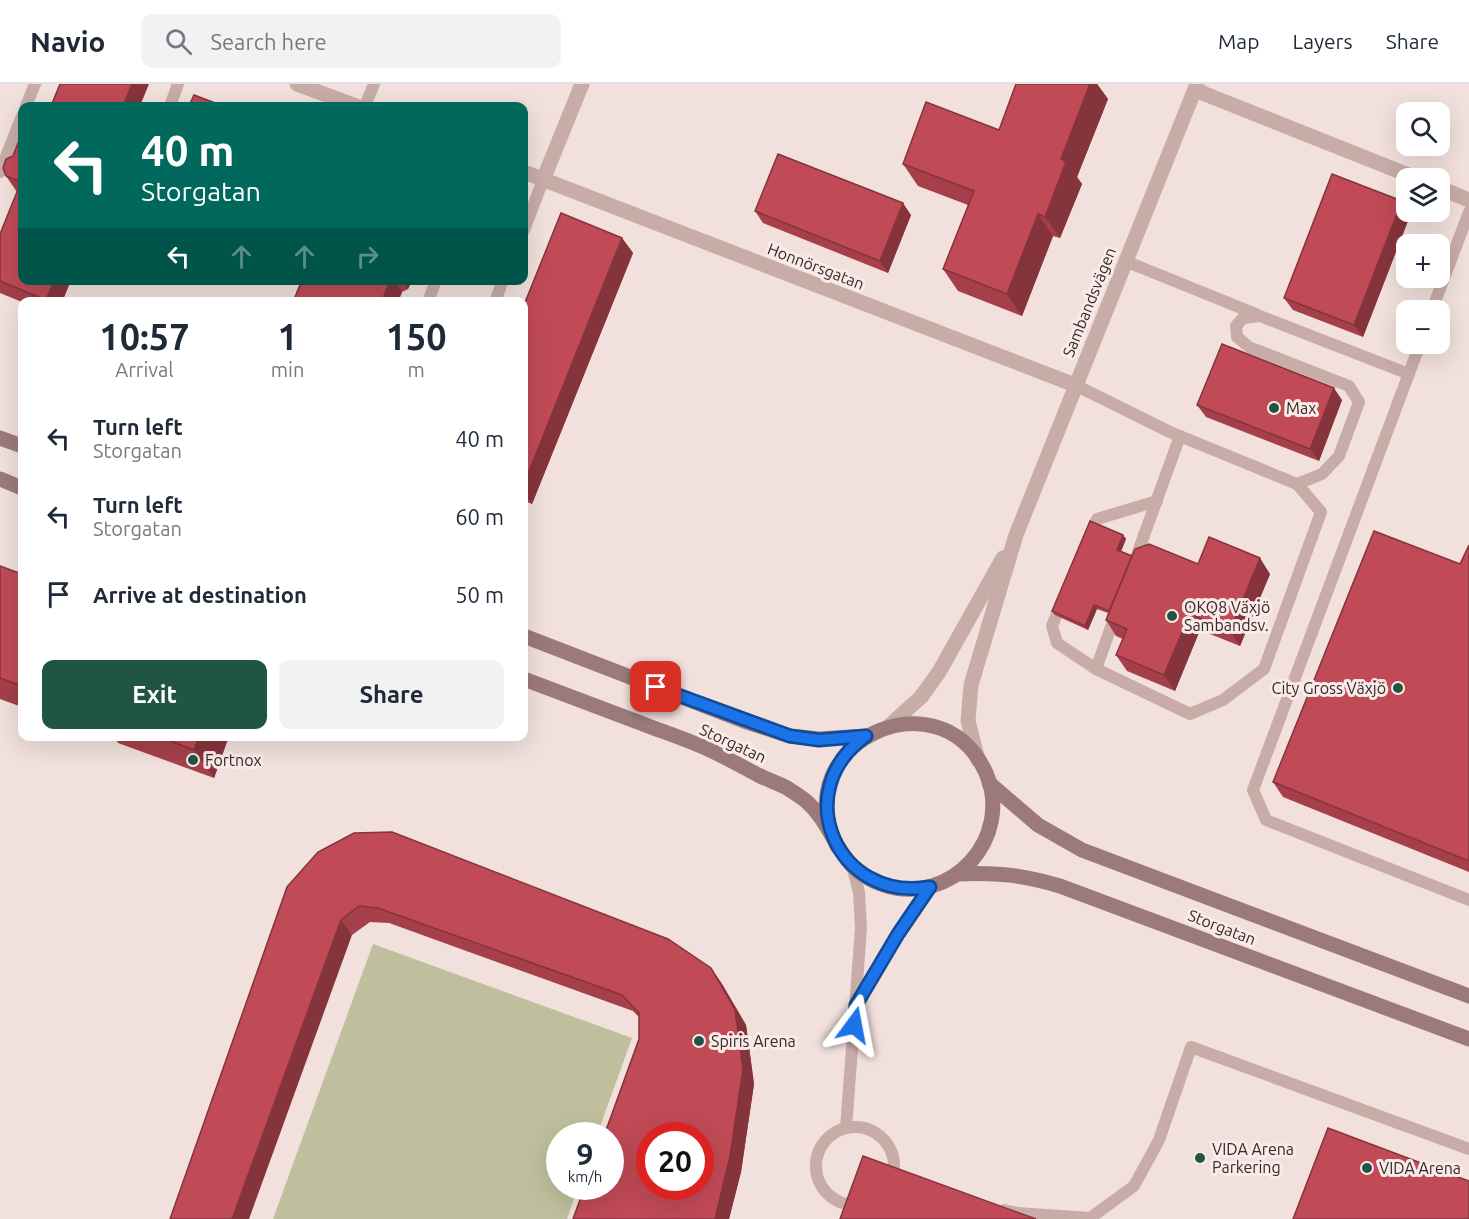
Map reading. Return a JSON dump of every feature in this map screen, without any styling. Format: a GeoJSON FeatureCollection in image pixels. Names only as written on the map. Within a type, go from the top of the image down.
{"type":"FeatureCollection","features":[{"type":"Feature","properties":{"kind":"main road"},"geometry":{"type":"LineString","coordinates":[[0,438],[18,445]]}},
{"type":"Feature","properties":{"kind":"main road"},"geometry":{"type":"LineString","coordinates":[[0,479],[18,486]]}},
{"type":"Feature","properties":{"kind":"main road","name":"Storgatan"},"geometry":{"type":"LineString","coordinates":[[528,638],[744,721],[790,736],[819,740],[866,736],[889,726],[916,724],[939,729],[964,744],[978,760],[989,783],[993,814],[988,835],[976,857],[957,874],[930,887],[908,889],[887,886],[870,879],[852,866],[807,801],[786,788],[713,751],[528,681]]}},
{"type":"Feature","properties":{"kind":"main road","name":"Storgatan"},"geometry":{"type":"LineString","coordinates":[[837,846],[827,816],[830,784],[842,758],[866,736]]}},
{"type":"Feature","properties":{"kind":"main road","name":"Storgatan"},"geometry":{"type":"LineString","coordinates":[[989,783],[1038,825],[1082,850],[1469,996]]}},
{"type":"Feature","properties":{"kind":"main road","name":"Storgatan"},"geometry":{"type":"LineString","coordinates":[[957,874],[992,872],[1025,876],[1060,886],[1469,1039]]}},
{"type":"Feature","properties":{"kind":"street"},"geometry":{"type":"LineString","coordinates":[[297,84],[345,102]]}},
{"type":"Feature","properties":{"kind":"street"},"geometry":{"type":"LineString","coordinates":[[543,180],[582,84]]}},
{"type":"Feature","properties":{"kind":"street"},"geometry":{"type":"LineString","coordinates":[[1196,87],[1396,170]]}},
{"type":"Feature","properties":{"kind":"street","name":"Sambandsvägen"},"geometry":{"type":"LineString","coordinates":[[978,760],[968,721],[971,685],[1016,534],[1196,87]]}},
{"type":"Feature","properties":{"kind":"street","name":"Honnörsgatan"},"geometry":{"type":"LineString","coordinates":[[528,174],[1075,385]]}},
{"type":"Feature","properties":{"kind":"street"},"geometry":{"type":"LineString","coordinates":[[1450,192],[1469,200]]}},
{"type":"Feature","properties":{"kind":"street","name":"Sambandsvägen"},"geometry":{"type":"LineString","coordinates":[[889,726],[921,697],[939,672],[1016,534]]}},
{"type":"Feature","properties":{"kind":"lane"},"geometry":{"type":"LineString","coordinates":[[28,102],[35,84]]}},
{"type":"Feature","properties":{"kind":"lane"},"geometry":{"type":"LineString","coordinates":[[171,102],[178,84]]}},
{"type":"Feature","properties":{"kind":"lane"},"geometry":{"type":"LineString","coordinates":[[367,102],[374,84]]}},
{"type":"Feature","properties":{"kind":"lane"},"geometry":{"type":"LineString","coordinates":[[0,172],[18,126]]}},
{"type":"Feature","properties":{"kind":"lane"},"geometry":{"type":"LineString","coordinates":[[528,219],[543,180]]}},
{"type":"Feature","properties":{"kind":"lane"},"geometry":{"type":"LineString","coordinates":[[1436,300],[1469,212]]}},
{"type":"Feature","properties":{"kind":"lane"},"geometry":{"type":"LineString","coordinates":[[1125,261],[1408,374]]}},
{"type":"Feature","properties":{"kind":"lane"},"geometry":{"type":"LineString","coordinates":[[1260,316],[1243,318],[1236,326],[1237,337],[1249,347],[1349,386],[1359,402],[1339,456],[1322,474],[1297,484]]}},
{"type":"Feature","properties":{"kind":"lane"},"geometry":{"type":"LineString","coordinates":[[1416,354],[1253,789],[1266,820],[1469,900]]}},
{"type":"Feature","properties":{"kind":"lane"},"geometry":{"type":"LineString","coordinates":[[1066,594],[1052,626],[1057,643],[1096,669],[1190,714],[1223,700],[1264,669],[1321,512],[1297,484],[1180,436],[1075,385]]}},
{"type":"Feature","properties":{"kind":"lane"},"geometry":{"type":"LineString","coordinates":[[1132,568],[1180,436]]}},
{"type":"Feature","properties":{"kind":"lane"},"geometry":{"type":"LineString","coordinates":[[1084,551],[1097,519],[1157,501]]}},
{"type":"Feature","properties":{"kind":"lane"},"geometry":{"type":"LineString","coordinates":[[1096,669],[1120,602]]}},
{"type":"Feature","properties":{"kind":"lane"},"geometry":{"type":"LineString","coordinates":[[846,1128],[861,928],[859,892],[852,866]]}},
{"type":"Feature","properties":{"kind":"lane"},"geometry":{"type":"LineString","coordinates":[[856,1005],[898,934],[930,887]]}},
{"type":"Feature","properties":{"kind":"lane"},"geometry":{"type":"LineString","coordinates":[[990,1206],[1017,1213],[1090,1218],[1134,1186],[1159,1140],[1191,1047],[1469,1149]]}},
{"type":"Feature","properties":{"kind":"lane"},"geometry":{"type":"LineString","coordinates":[[859,1127],[871,1130],[882,1137],[890,1147],[894,1159],[895,1184],[872,1202],[857,1205],[835,1200],[818,1180],[816,1167],[818,1154],[824,1142],[834,1133],[846,1128],[859,1127]]}},
{"type":"Feature","properties":{"kind":"green space"},"geometry":{"type":"Polygon","coordinates":[[[373,944],[632,1038],[602,1122],[546,1122],[546,1200],[574,1200],[567,1219],[273,1219],[373,944]]]}},
{"type":"Feature","properties":{"kind":"building"},"geometry":{"type":"Polygon","coordinates":[[[60,84],[132,84],[125,102],[53,102],[60,84]]]}},
{"type":"Feature","properties":{"kind":"building"},"geometry":{"type":"Polygon","coordinates":[[[1016,84],[1090,84],[1061,159],[1066,162],[1045,217],[1038,214],[1007,294],[943,269],[974,191],[903,164],[926,102],[999,130],[1016,84]]]}},
{"type":"Feature","properties":{"kind":"building"},"geometry":{"type":"Polygon","coordinates":[[[194,95],[212,102],[191,102],[194,95]]]}},
{"type":"Feature","properties":{"kind":"building"},"geometry":{"type":"Polygon","coordinates":[[[18,143],[18,181],[6,176],[3,168],[6,159],[13,156],[18,143]]]}},
{"type":"Feature","properties":{"kind":"building"},"geometry":{"type":"Polygon","coordinates":[[[778,154],[903,203],[880,261],[755,211],[778,154]]]}},
{"type":"Feature","properties":{"kind":"building"},"geometry":{"type":"Polygon","coordinates":[[[1332,174],[1396,199],[1396,216],[1354,325],[1284,298],[1332,174]]]}},
{"type":"Feature","properties":{"kind":"building"},"geometry":{"type":"Polygon","coordinates":[[[18,189],[18,285],[52,285],[47,297],[39,297],[0,281],[0,234],[18,189]]]}},
{"type":"Feature","properties":{"kind":"building"},"geometry":{"type":"Polygon","coordinates":[[[561,213],[622,238],[528,474],[528,297],[561,213]]]}},
{"type":"Feature","properties":{"kind":"building"},"geometry":{"type":"Polygon","coordinates":[[[300,285],[388,285],[384,297],[295,297],[300,285]]]}},
{"type":"Feature","properties":{"kind":"building","name":"Max"},"geometry":{"type":"Polygon","coordinates":[[[1222,344],[1334,388],[1310,449],[1197,405],[1222,344]]]}},
{"type":"Feature","properties":{"kind":"building"},"geometry":{"type":"Polygon","coordinates":[[[1090,521],[1123,535],[1117,550],[1132,556],[1109,611],[1094,605],[1085,626],[1052,611],[1090,521]]]}},
{"type":"Feature","properties":{"kind":"building","name":"City Gross Växjö"},"geometry":{"type":"Polygon","coordinates":[[[1374,531],[1460,564],[1469,545],[1469,861],[1273,782],[1374,531]]]}},
{"type":"Feature","properties":{"kind":"building"},"geometry":{"type":"Polygon","coordinates":[[[1209,537],[1260,558],[1230,631],[1190,614],[1164,675],[1116,655],[1127,629],[1106,620],[1135,549],[1149,544],[1198,564],[1209,537]]]}},
{"type":"Feature","properties":{"kind":"building"},"geometry":{"type":"Polygon","coordinates":[[[0,566],[18,573],[18,685],[0,678],[0,566]]]}},
{"type":"Feature","properties":{"kind":"building"},"geometry":{"type":"Polygon","coordinates":[[[171,741],[197,741],[194,750],[171,741]]]}},
{"type":"Feature","properties":{"kind":"building","name":"Spiris Arena"},"geometry":{"type":"Polygon","coordinates":[[[392,832],[668,939],[711,968],[735,1010],[743,1069],[730,1156],[715,1219],[573,1219],[580,1200],[624,1200],[624,1122],[609,1122],[639,1039],[639,1013],[622,995],[378,908],[359,906],[341,920],[232,1219],[170,1219],[287,887],[318,852],[354,833],[392,832]]]}},
{"type":"Feature","properties":{"kind":"building","name":"VIDA Arena"},"geometry":{"type":"Polygon","coordinates":[[[1328,1128],[1469,1181],[1469,1219],[1293,1219],[1328,1128]]]}},
{"type":"Feature","properties":{"kind":"building"},"geometry":{"type":"Polygon","coordinates":[[[863,1156],[1036,1219],[840,1219],[863,1156]]]}},
{"type":"Feature","properties":{"kind":"place","name":"Max"},"geometry":{"type":"Point","coordinates":[1274,408]}},
{"type":"Feature","properties":{"kind":"place","name":"OKQ8 Växjö Sambandsv."},"geometry":{"type":"Point","coordinates":[1172,616]}},
{"type":"Feature","properties":{"kind":"place","name":"City Gross Växjö"},"geometry":{"type":"Point","coordinates":[1398,688]}},
{"type":"Feature","properties":{"kind":"place","name":"Fortnox"},"geometry":{"type":"Point","coordinates":[193,760]}},
{"type":"Feature","properties":{"kind":"place","name":"Spiris Arena"},"geometry":{"type":"Point","coordinates":[699,1041]}},
{"type":"Feature","properties":{"kind":"place","name":"VIDA Arena Parkering"},"geometry":{"type":"Point","coordinates":[1200,1158]}},
{"type":"Feature","properties":{"kind":"place","name":"VIDA Arena"},"geometry":{"type":"Point","coordinates":[1367,1168]}},
{"type":"Feature","properties":{"kind":"route"},"geometry":{"type":"LineString","coordinates":[[656,687],[790,736],[819,740],[866,736],[847,752],[832,776],[828,792],[827,816],[832,836],[852,866],[870,879],[897,888],[930,887],[898,934],[856,1005],[854,1025]]}}]}
